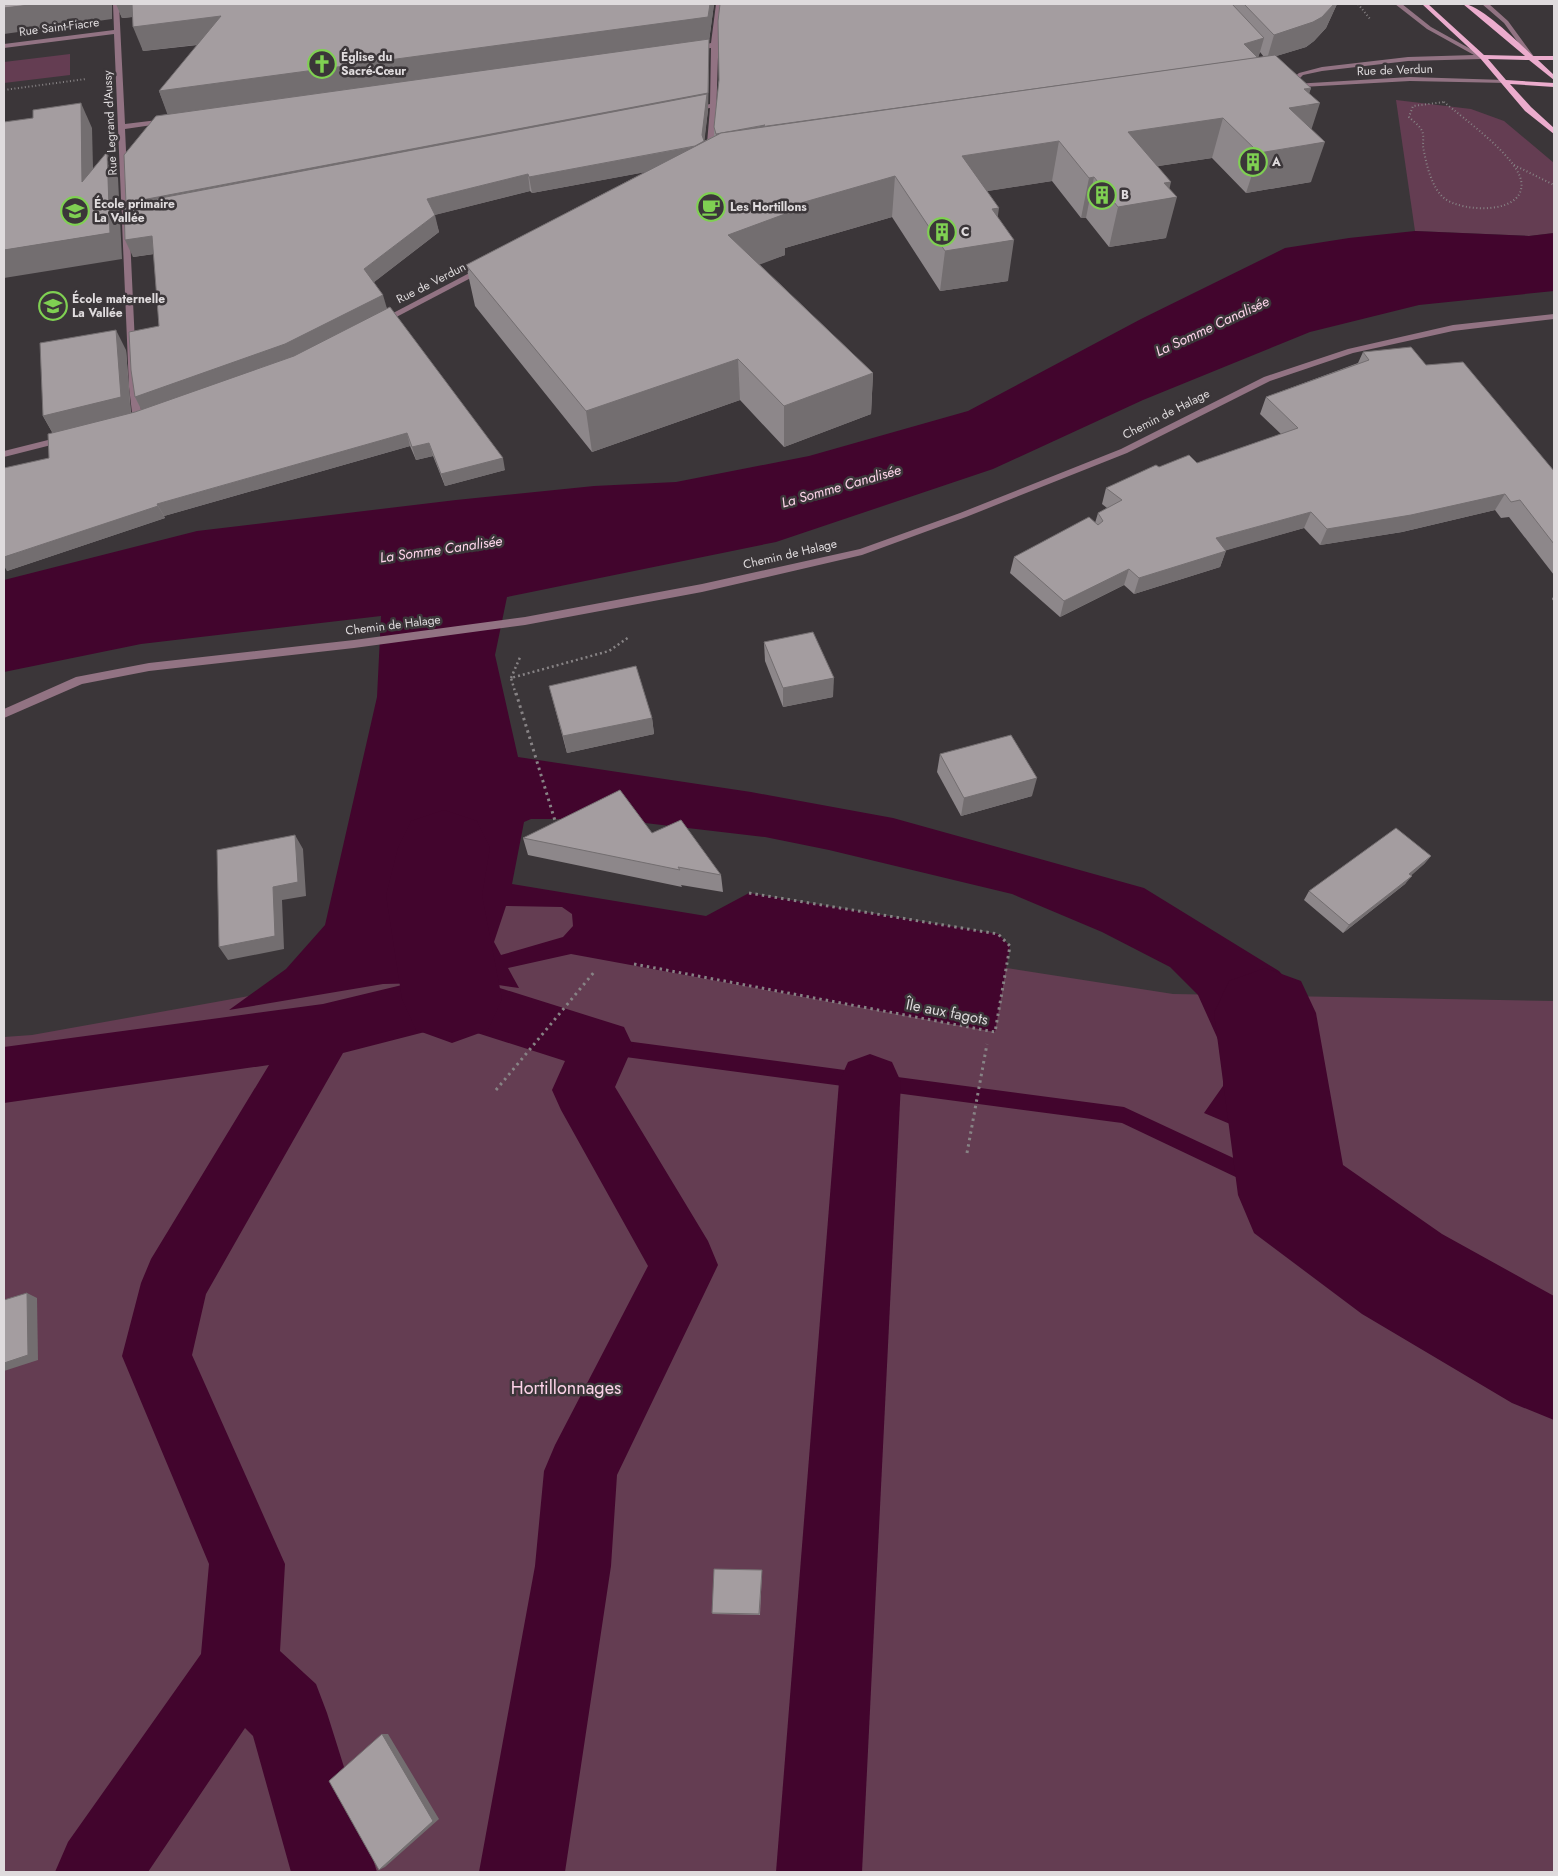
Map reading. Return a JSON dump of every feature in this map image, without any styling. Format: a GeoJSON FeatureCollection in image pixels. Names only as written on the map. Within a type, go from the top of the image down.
{"type":"FeatureCollection","features":[{"type":"Feature","properties":{"kind":"main road"},"geometry":{"type":"LineString","coordinates":[[1425,4],[1482,57],[1528,109],[1554,132]]}},
{"type":"Feature","properties":{"kind":"main road"},"geometry":{"type":"LineString","coordinates":[[1466,4],[1554,78]]}},
{"type":"Feature","properties":{"kind":"main road"},"geometry":{"type":"LineString","coordinates":[[1482,57],[1554,58]]}},
{"type":"Feature","properties":{"kind":"main road"},"geometry":{"type":"LineString","coordinates":[[1505,82],[1554,84]]}},
{"type":"Feature","properties":{"kind":"street","name":"Rue Legrand d'Aussy"},"geometry":{"type":"LineString","coordinates":[[116,4],[122,127],[130,217],[133,387],[138,421]]}},
{"type":"Feature","properties":{"kind":"street"},"geometry":{"type":"LineString","coordinates":[[712,161],[709,152],[714,105],[714,45],[719,4]]}},
{"type":"Feature","properties":{"kind":"street"},"geometry":{"type":"LineString","coordinates":[[1398,4],[1429,28],[1482,57]]}},
{"type":"Feature","properties":{"kind":"street"},"geometry":{"type":"LineString","coordinates":[[1485,4],[1506,22],[1532,58]]}},
{"type":"Feature","properties":{"kind":"street"},"geometry":{"type":"LineString","coordinates":[[718,12],[728,12]]}},
{"type":"Feature","properties":{"kind":"street","name":"Rue Saint-Fiacre"},"geometry":{"type":"LineString","coordinates":[[4,46],[118,31]]}},
{"type":"Feature","properties":{"kind":"street"},"geometry":{"type":"LineString","coordinates":[[682,50],[714,45]]}},
{"type":"Feature","properties":{"kind":"street","name":"Rue de Verdun"},"geometry":{"type":"LineString","coordinates":[[1482,57],[1408,59],[1322,69],[1301,74],[1280,85],[1410,79],[1505,82]]}},
{"type":"Feature","properties":{"kind":"street"},"geometry":{"type":"LineString","coordinates":[[686,110],[714,105]]}},
{"type":"Feature","properties":{"kind":"street"},"geometry":{"type":"LineString","coordinates":[[122,127],[171,120]]}},
{"type":"Feature","properties":{"kind":"street","name":"Rue de Verdun"},"geometry":{"type":"LineString","coordinates":[[375,325],[490,266]]}},
{"type":"Feature","properties":{"kind":"street","name":"Chemin de Halage"},"geometry":{"type":"LineString","coordinates":[[4,714],[80,680],[149,667],[354,644],[525,621],[710,586],[862,552],[963,515],[1124,451],[1267,379],[1350,351],[1444,330],[1554,316]]}},
{"type":"Feature","properties":{"kind":"street"},"geometry":{"type":"LineString","coordinates":[[128,423],[146,418]]}},
{"type":"Feature","properties":{"kind":"street"},"geometry":{"type":"LineString","coordinates":[[4,454],[73,437]]}},
{"type":"Feature","properties":{"kind":"path"},"geometry":{"type":"LineString","coordinates":[[4,90],[119,74]]}},
{"type":"Feature","properties":{"kind":"path"},"geometry":{"type":"LineString","coordinates":[[1514,165],[1522,182],[1519,194],[1506,207],[1484,209],[1461,206],[1444,199],[1436,186],[1422,147],[1422,130],[1409,117],[1413,106],[1444,102],[1488,138],[1514,165],[1554,185]]}},
{"type":"Feature","properties":{"kind":"path"},"geometry":{"type":"LineString","coordinates":[[511,678],[609,651],[632,635]]}},
{"type":"Feature","properties":{"kind":"path"},"geometry":{"type":"LineString","coordinates":[[522,654],[511,678],[556,824]]}},
{"type":"Feature","properties":{"kind":"path","name":"Île aux fagots"},"geometry":{"type":"LineString","coordinates":[[634,964],[995,1032],[1010,946],[998,934],[749,893]]}},
{"type":"Feature","properties":{"kind":"path"},"geometry":{"type":"LineString","coordinates":[[496,1090],[595,972]]}},
{"type":"Feature","properties":{"kind":"path"},"geometry":{"type":"LineString","coordinates":[[966,1153],[987,1044]]}},
{"type":"Feature","properties":{"kind":"green space"},"geometry":{"type":"Polygon","coordinates":[[[70,54],[70,75],[4,83],[4,62],[70,54]]]}},
{"type":"Feature","properties":{"kind":"green space"},"geometry":{"type":"Polygon","coordinates":[[[1396,100],[1471,109],[1504,121],[1554,163],[1554,233],[1529,236],[1415,231],[1396,100]]]}},
{"type":"Feature","properties":{"kind":"green space","name":"Hortillonnages"},"geometry":{"type":"Polygon","coordinates":[[[400,873],[1173,994],[1554,1001],[1554,1872],[4,1872],[4,1037],[32,1035],[294,988],[400,873]]]}},
{"type":"Feature","properties":{"kind":"water","name":"La Somme Canalisée"},"geometry":{"type":"Polygon","coordinates":[[[1415,231],[1529,236],[1554,233],[1554,291],[1419,305],[1310,332],[1143,400],[993,469],[776,542],[507,597],[495,655],[518,757],[751,792],[893,818],[1144,888],[1279,971],[1304,999],[1316,1129],[1337,1169],[1204,1113],[1223,1086],[1225,1055],[1198,995],[1170,967],[1102,932],[1012,894],[829,850],[765,837],[611,819],[531,819],[524,822],[512,884],[706,916],[749,893],[998,934],[1010,946],[995,1032],[571,954],[508,968],[519,988],[478,982],[383,984],[229,1010],[286,969],[325,925],[377,697],[381,616],[141,644],[4,672],[4,580],[197,531],[456,500],[594,486],[676,482],[809,456],[968,411],[1141,319],[1285,248],[1349,238],[1415,231]],[[506,906],[494,942],[501,955],[563,937],[573,926],[572,914],[562,907],[506,906]]]}},
{"type":"Feature","properties":{"kind":"building"},"geometry":{"type":"Polygon","coordinates":[[[4,4],[38,4],[4,8],[4,4]]]}},
{"type":"Feature","properties":{"kind":"building"},"geometry":{"type":"Polygon","coordinates":[[[132,4],[710,4],[708,17],[159,91],[221,16],[133,27],[132,4]]]}},
{"type":"Feature","properties":{"kind":"building"},"geometry":{"type":"Polygon","coordinates":[[[720,4],[1232,4],[1264,38],[1244,44],[1258,58],[760,127],[765,125],[716,134],[714,127],[719,80],[718,21],[720,4]]]}},
{"type":"Feature","properties":{"kind":"building"},"geometry":{"type":"Polygon","coordinates":[[[1244,4],[1334,4],[1322,17],[1313,22],[1274,35],[1244,4]]]}},
{"type":"Feature","properties":{"kind":"building"},"geometry":{"type":"Polygon","coordinates":[[[709,39],[708,93],[126,203],[124,155],[156,116],[709,39]]]}},
{"type":"Feature","properties":{"kind":"building"},"geometry":{"type":"Polygon","coordinates":[[[1275,55],[1311,88],[1304,89],[1320,103],[1289,108],[1325,142],[1259,153],[1223,118],[1128,132],[1171,182],[1164,183],[1177,197],[1118,207],[1094,177],[1089,178],[1059,141],[962,156],[999,208],[992,209],[1014,240],[945,251],[895,176],[780,209],[785,214],[728,235],[873,373],[784,406],[738,359],[586,411],[466,265],[721,133],[1275,55]]]}},
{"type":"Feature","properties":{"kind":"building"},"geometry":{"type":"Polygon","coordinates":[[[707,94],[702,135],[704,141],[695,146],[529,177],[528,174],[427,199],[435,215],[364,269],[383,295],[285,344],[135,397],[131,370],[129,332],[159,326],[152,236],[125,240],[124,205],[707,94]]]}},
{"type":"Feature","properties":{"kind":"building"},"geometry":{"type":"Polygon","coordinates":[[[81,103],[82,182],[107,152],[110,233],[4,250],[4,122],[33,118],[33,110],[81,103]]]}},
{"type":"Feature","properties":{"kind":"building"},"geometry":{"type":"Polygon","coordinates":[[[390,307],[503,458],[441,474],[429,443],[412,447],[407,433],[157,504],[158,506],[4,557],[4,468],[49,458],[48,434],[135,412],[294,356],[390,307]]]}},
{"type":"Feature","properties":{"kind":"building"},"geometry":{"type":"Polygon","coordinates":[[[116,330],[121,397],[43,416],[40,343],[116,330]]]}},
{"type":"Feature","properties":{"kind":"building"},"geometry":{"type":"Polygon","coordinates":[[[1411,347],[1426,365],[1463,362],[1554,471],[1554,544],[1520,500],[1511,502],[1505,494],[1411,515],[1327,529],[1311,512],[1216,538],[1226,551],[1139,578],[1129,569],[1064,601],[1014,557],[1089,517],[1098,525],[1103,521],[1098,513],[1122,500],[1106,488],[1156,465],[1159,467],[1189,455],[1197,463],[1298,428],[1266,397],[1369,360],[1363,352],[1411,347]]]}},
{"type":"Feature","properties":{"kind":"building"},"geometry":{"type":"Polygon","coordinates":[[[813,632],[834,678],[783,688],[764,642],[813,632]]]}},
{"type":"Feature","properties":{"kind":"building"},"geometry":{"type":"Polygon","coordinates":[[[636,666],[652,718],[563,736],[549,686],[636,666]]]}},
{"type":"Feature","properties":{"kind":"building"},"geometry":{"type":"Polygon","coordinates":[[[1011,735],[1037,778],[964,798],[940,754],[1011,735]]]}},
{"type":"Feature","properties":{"kind":"building"},"geometry":{"type":"Polygon","coordinates":[[[620,790],[652,833],[681,820],[721,875],[678,867],[680,870],[523,838],[620,790]]]}},
{"type":"Feature","properties":{"kind":"building"},"geometry":{"type":"Polygon","coordinates":[[[1396,828],[1431,856],[1409,874],[1412,876],[1349,925],[1309,891],[1396,828]]]}},
{"type":"Feature","properties":{"kind":"building"},"geometry":{"type":"Polygon","coordinates":[[[295,835],[298,882],[273,887],[275,936],[219,947],[217,850],[295,835]]]}},
{"type":"Feature","properties":{"kind":"building"},"geometry":{"type":"Polygon","coordinates":[[[27,1293],[28,1355],[4,1363],[4,1300],[27,1293]]]}},
{"type":"Feature","properties":{"kind":"building"},"geometry":{"type":"Polygon","coordinates":[[[714,1569],[762,1570],[759,1614],[712,1613],[714,1569]]]}},
{"type":"Feature","properties":{"kind":"building"},"geometry":{"type":"Polygon","coordinates":[[[382,1734],[433,1821],[379,1870],[329,1781],[382,1734]]]}},
{"type":"Feature","properties":{"kind":"waterway"},"geometry":{"type":"LineString","coordinates":[[444,848],[434,895],[452,999]]}},
{"type":"Feature","properties":{"kind":"waterway"},"geometry":{"type":"LineString","coordinates":[[323,1031],[452,999],[603,1046],[583,1090],[684,1265],[581,1471],[573,1566],[522,1872]]}},
{"type":"Feature","properties":{"kind":"waterway"},"geometry":{"type":"LineString","coordinates":[[1265,1013],[1293,1195],[1402,1274],[1554,1361]]}},
{"type":"Feature","properties":{"kind":"waterway"},"geometry":{"type":"LineString","coordinates":[[4,1075],[323,1031]]}},
{"type":"Feature","properties":{"kind":"waterway"},"geometry":{"type":"LineString","coordinates":[[240,1667],[247,1564],[157,1356],[175,1283],[323,1031]]}},
{"type":"Feature","properties":{"kind":"waterway"},"geometry":{"type":"LineString","coordinates":[[603,1046],[1124,1115],[1293,1195]]}},
{"type":"Feature","properties":{"kind":"waterway"},"geometry":{"type":"LineString","coordinates":[[819,1872],[870,1082]]}},
{"type":"Feature","properties":{"kind":"waterway"},"geometry":{"type":"LineString","coordinates":[[98,1872],[240,1667]]}},
{"type":"Feature","properties":{"kind":"waterway"},"geometry":{"type":"LineString","coordinates":[[240,1667],[287,1713],[334,1872]]}},
{"type":"Feature","properties":{"kind":"place","name":"Église du Sacré-Cœur"},"geometry":{"type":"Point","coordinates":[322,64]}},
{"type":"Feature","properties":{"kind":"place","name":"A"},"geometry":{"type":"Point","coordinates":[1253,162]}},
{"type":"Feature","properties":{"kind":"place","name":"B"},"geometry":{"type":"Point","coordinates":[1102,195]}},
{"type":"Feature","properties":{"kind":"place","name":"Les Hortillons"},"geometry":{"type":"Point","coordinates":[711,207]}},
{"type":"Feature","properties":{"kind":"place","name":"École primaire La Vallée"},"geometry":{"type":"Point","coordinates":[75,211]}},
{"type":"Feature","properties":{"kind":"place","name":"C"},"geometry":{"type":"Point","coordinates":[942,232]}},
{"type":"Feature","properties":{"kind":"place","name":"École maternelle La Vallée"},"geometry":{"type":"Point","coordinates":[53,306]}}]}
